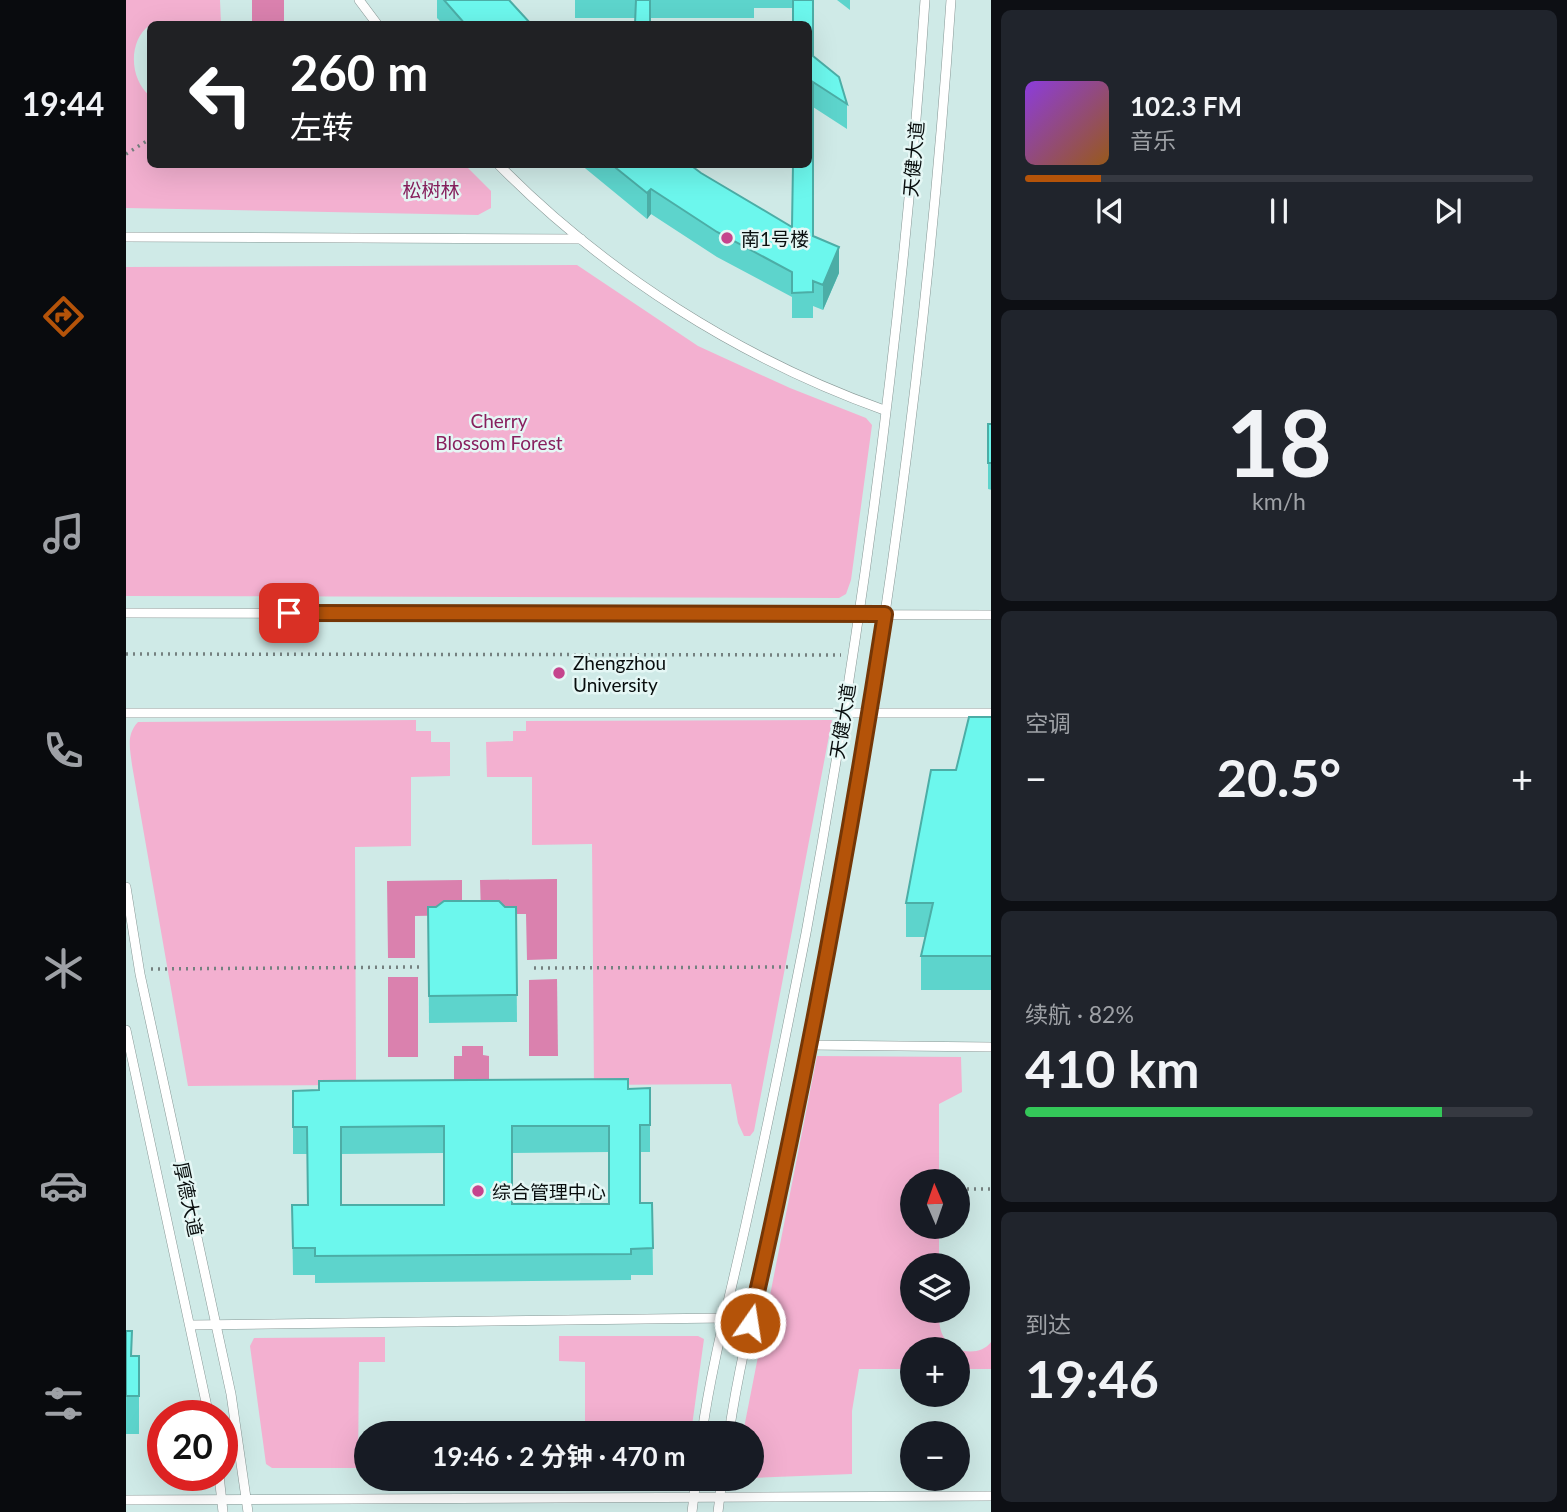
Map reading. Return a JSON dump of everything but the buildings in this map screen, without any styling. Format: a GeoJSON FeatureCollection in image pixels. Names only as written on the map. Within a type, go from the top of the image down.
{"type":"FeatureCollection","features":[{"type":"Feature","properties":{"kind":"lane"},"geometry":{"type":"LineString","coordinates":[[359,0],[375,21]]}},
{"type":"Feature","properties":{"kind":"lane","name":"天健大道"},"geometry":{"type":"LineString","coordinates":[[704,1421],[711,1373],[799,967],[843,713],[908,215],[925,0]]}},
{"type":"Feature","properties":{"kind":"lane","name":"天健大道"},"geometry":{"type":"LineString","coordinates":[[731,1421],[737,1377],[810,1045],[870,713],[885,614],[933,218],[951,0]]}},
{"type":"Feature","properties":{"kind":"lane"},"geometry":{"type":"LineString","coordinates":[[502,168],[581,239],[630,276],[721,335],[769,361],[884,410]]}},
{"type":"Feature","properties":{"kind":"lane"},"geometry":{"type":"LineString","coordinates":[[126,237],[581,239]]}},
{"type":"Feature","properties":{"kind":"lane"},"geometry":{"type":"LineString","coordinates":[[126,613],[991,615]]}},
{"type":"Feature","properties":{"kind":"lane"},"geometry":{"type":"LineString","coordinates":[[126,713],[991,713]]}},
{"type":"Feature","properties":{"kind":"lane","name":"厚德大道"},"geometry":{"type":"LineString","coordinates":[[126,887],[139,969],[231,1394],[248,1512]]}},
{"type":"Feature","properties":{"kind":"lane","name":"厚德大道"},"geometry":{"type":"LineString","coordinates":[[126,1030],[129,1054],[206,1400]]}},
{"type":"Feature","properties":{"kind":"lane"},"geometry":{"type":"LineString","coordinates":[[810,1045],[991,1047]]}},
{"type":"Feature","properties":{"kind":"lane"},"geometry":{"type":"LineString","coordinates":[[190,1325],[724,1318]]}},
{"type":"Feature","properties":{"kind":"lane"},"geometry":{"type":"LineString","coordinates":[[220,1491],[223,1512]]}},
{"type":"Feature","properties":{"kind":"lane"},"geometry":{"type":"LineString","coordinates":[[692,1512],[695,1491]]}},
{"type":"Feature","properties":{"kind":"lane"},"geometry":{"type":"LineString","coordinates":[[718,1512],[721,1491]]}},
{"type":"Feature","properties":{"kind":"lane"},"geometry":{"type":"LineString","coordinates":[[126,1500],[991,1496]]}},
{"type":"Feature","properties":{"kind":"path"},"geometry":{"type":"LineString","coordinates":[[126,154],[147,141]]}},
{"type":"Feature","properties":{"kind":"path"},"geometry":{"type":"LineString","coordinates":[[126,654],[852,655]]}},
{"type":"Feature","properties":{"kind":"path"},"geometry":{"type":"LineString","coordinates":[[139,969],[419,967]]}},
{"type":"Feature","properties":{"kind":"path"},"geometry":{"type":"LineString","coordinates":[[534,968],[799,967]]}},
{"type":"Feature","properties":{"kind":"path"},"geometry":{"type":"LineString","coordinates":[[970,1189],[991,1189]]}},
{"type":"Feature","properties":{"kind":"shaded area","name":"Zhengzhou University"},"geometry":{"type":"Polygon","coordinates":[[[126,0],[991,0],[991,1512],[126,1512],[126,0]]]}},
{"type":"Feature","properties":{"kind":"shaded area"},"geometry":{"type":"Polygon","coordinates":[[[252,0],[284,0],[284,21],[252,21],[252,0]]]}},
{"type":"Feature","properties":{"kind":"shaded area"},"geometry":{"type":"Polygon","coordinates":[[[557,879],[557,959],[527,960],[526,914],[481,914],[480,880],[557,879]]]}},
{"type":"Feature","properties":{"kind":"shaded area"},"geometry":{"type":"Polygon","coordinates":[[[462,880],[462,915],[415,916],[415,958],[388,958],[387,881],[462,880]]]}},
{"type":"Feature","properties":{"kind":"shaded area"},"geometry":{"type":"Polygon","coordinates":[[[388,977],[418,977],[418,1057],[388,1057],[388,977]]]}},
{"type":"Feature","properties":{"kind":"shaded area"},"geometry":{"type":"Polygon","coordinates":[[[557,979],[558,1056],[529,1056],[529,980],[557,979]]]}},
{"type":"Feature","properties":{"kind":"shaded area"},"geometry":{"type":"Polygon","coordinates":[[[462,1046],[483,1046],[483,1055],[489,1056],[489,1096],[454,1096],[454,1056],[462,1056],[462,1046]]]}},
{"type":"Feature","properties":{"kind":"green space","name":"松树林"},"geometry":{"type":"Polygon","coordinates":[[[126,0],[220,0],[221,21],[147,21],[147,28],[138,40],[134,60],[138,80],[147,93],[147,168],[468,168],[491,191],[491,208],[478,215],[126,208],[126,0]]]}},
{"type":"Feature","properties":{"kind":"green space","name":"Cherry Blossom Forest"},"geometry":{"type":"Polygon","coordinates":[[[577,265],[698,346],[790,388],[866,418],[872,425],[851,580],[846,594],[839,598],[126,596],[126,267],[577,265]]]}},
{"type":"Feature","properties":{"kind":"green space"},"geometry":{"type":"Polygon","coordinates":[[[416,720],[416,731],[431,731],[431,742],[450,742],[450,776],[411,777],[411,846],[355,847],[356,1085],[188,1086],[132,765],[130,742],[134,727],[138,722],[416,720]]]}},
{"type":"Feature","properties":{"kind":"green space"},"geometry":{"type":"Polygon","coordinates":[[[832,720],[754,1131],[750,1136],[744,1136],[738,1123],[731,1084],[594,1085],[592,844],[532,845],[532,777],[487,777],[486,742],[513,741],[513,731],[526,731],[526,721],[832,720]]]}},
{"type":"Feature","properties":{"kind":"green space"},"geometry":{"type":"Polygon","coordinates":[[[817,1056],[961,1057],[962,1092],[939,1104],[939,1169],[900,1169],[900,1239],[939,1239],[939,1253],[900,1253],[900,1323],[939,1323],[944,1337],[900,1337],[900,1369],[859,1369],[852,1411],[852,1474],[764,1477],[764,1421],[745,1421],[817,1056]]]}},
{"type":"Feature","properties":{"kind":"green space"},"geometry":{"type":"Polygon","coordinates":[[[559,1336],[698,1336],[704,1339],[693,1421],[585,1421],[585,1362],[559,1361],[559,1336]]]}},
{"type":"Feature","properties":{"kind":"green space"},"geometry":{"type":"Polygon","coordinates":[[[385,1337],[385,1362],[359,1362],[358,1421],[354,1421],[354,1468],[272,1468],[266,1464],[250,1346],[254,1338],[385,1337]]]}},
{"type":"Feature","properties":{"kind":"green space"},"geometry":{"type":"Polygon","coordinates":[[[991,1342],[991,1369],[970,1369],[970,1351],[981,1350],[991,1342]]]}},
{"type":"Feature","properties":{"kind":"place","name":"南1号楼"},"geometry":{"type":"Point","coordinates":[727,238]}},
{"type":"Feature","properties":{"kind":"place","name":"Zhengzhou University"},"geometry":{"type":"Point","coordinates":[559,673]}},
{"type":"Feature","properties":{"kind":"place","name":"综合管理中心"},"geometry":{"type":"Point","coordinates":[478,1191]}},
{"type":"Feature","properties":{"kind":"route"},"geometry":{"type":"LineString","coordinates":[[289,613],[885,614],[858,788],[804,1082],[750,1323]]}}]}
